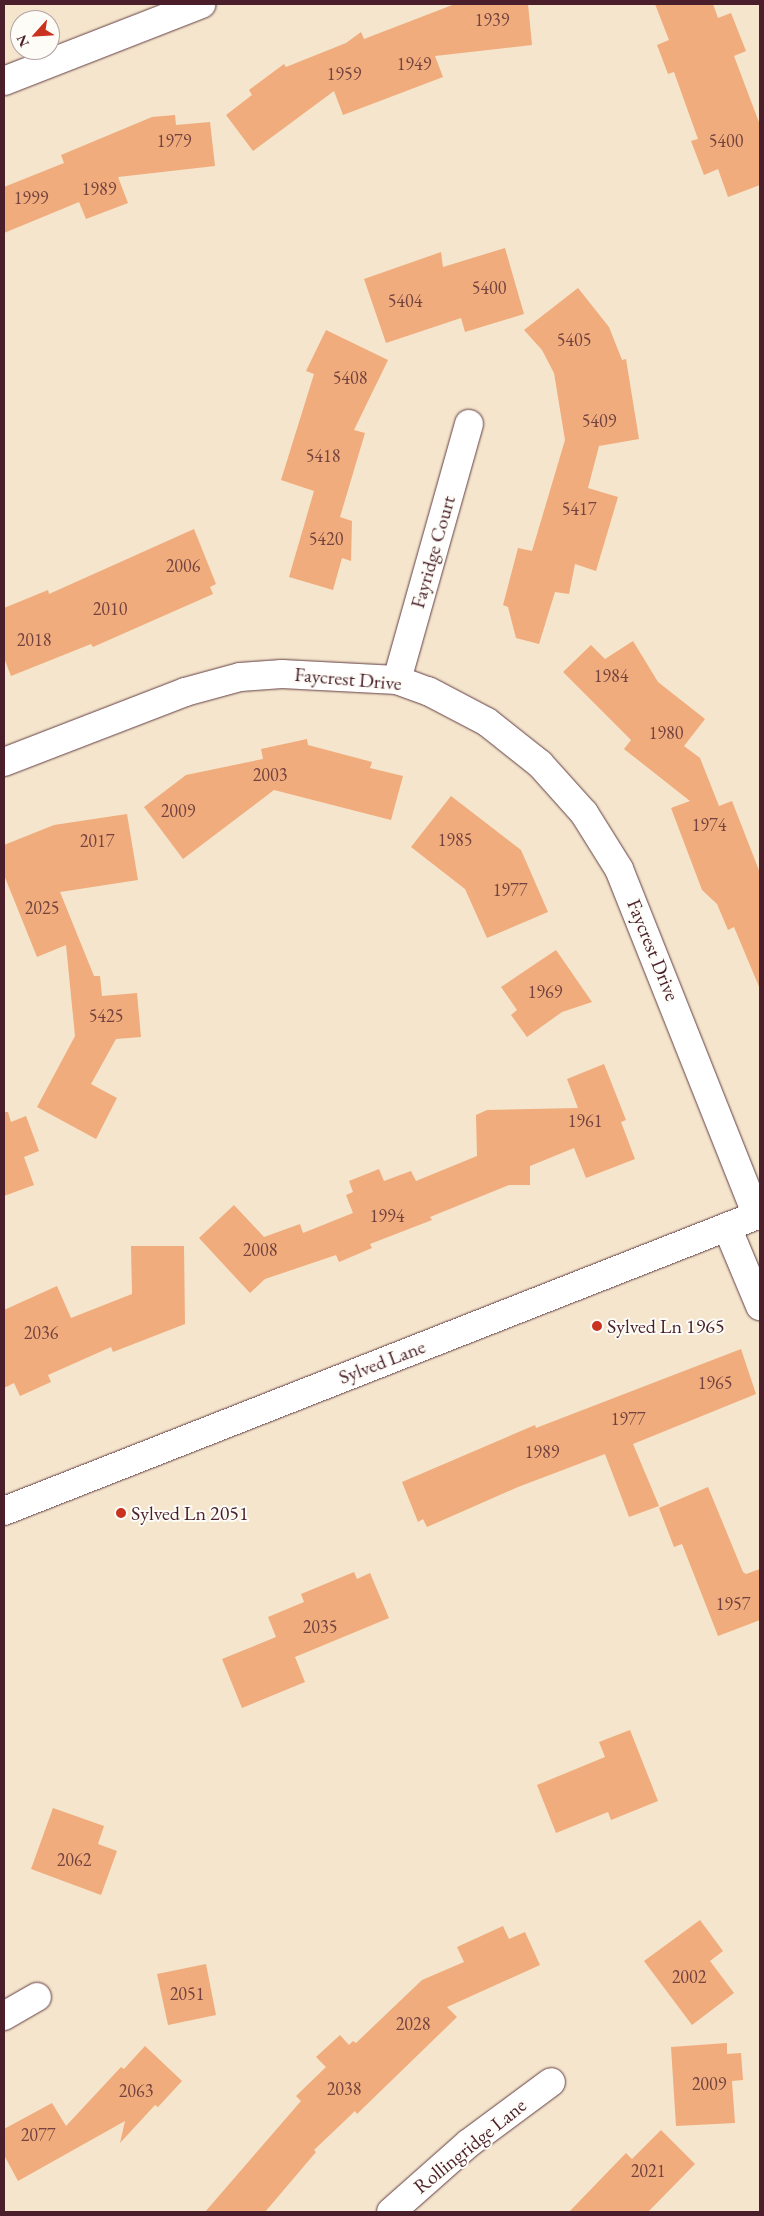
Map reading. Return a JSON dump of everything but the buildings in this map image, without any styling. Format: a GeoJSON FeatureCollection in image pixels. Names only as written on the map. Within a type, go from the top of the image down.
{"type":"FeatureCollection","features":[{"type":"Feature","properties":{"kind":"street"},"geometry":{"type":"LineString","coordinates":[[4,81],[201,4]]}},
{"type":"Feature","properties":{"kind":"street","name":"Fayridge Court"},"geometry":{"type":"LineString","coordinates":[[397,680],[469,424]]}},
{"type":"Feature","properties":{"kind":"street","name":"Faycrest Drive"},"geometry":{"type":"LineString","coordinates":[[4,762],[185,692],[240,677],[282,674],[397,680],[428,691],[487,722],[540,764],[584,813],[619,869],[759,1215]]}},
{"type":"Feature","properties":{"kind":"street","name":"Sylved Lane"},"geometry":{"type":"LineString","coordinates":[[4,1511],[759,1215]]}},
{"type":"Feature","properties":{"kind":"street"},"geometry":{"type":"LineString","coordinates":[[727,1227],[760,1306]]}},
{"type":"Feature","properties":{"kind":"street"},"geometry":{"type":"LineString","coordinates":[[4,2016],[37,1997]]}},
{"type":"Feature","properties":{"kind":"street","name":"Rollingridge Lane"},"geometry":{"type":"LineString","coordinates":[[391,2212],[469,2143],[551,2082]]}},
{"type":"Feature","properties":{"kind":"place","name":"Sylved Ln 1965"},"geometry":{"type":"Point","coordinates":[597,1326]}},
{"type":"Feature","properties":{"kind":"place","name":"Sylved Ln 2051"},"geometry":{"type":"Point","coordinates":[121,1513]}}]}
